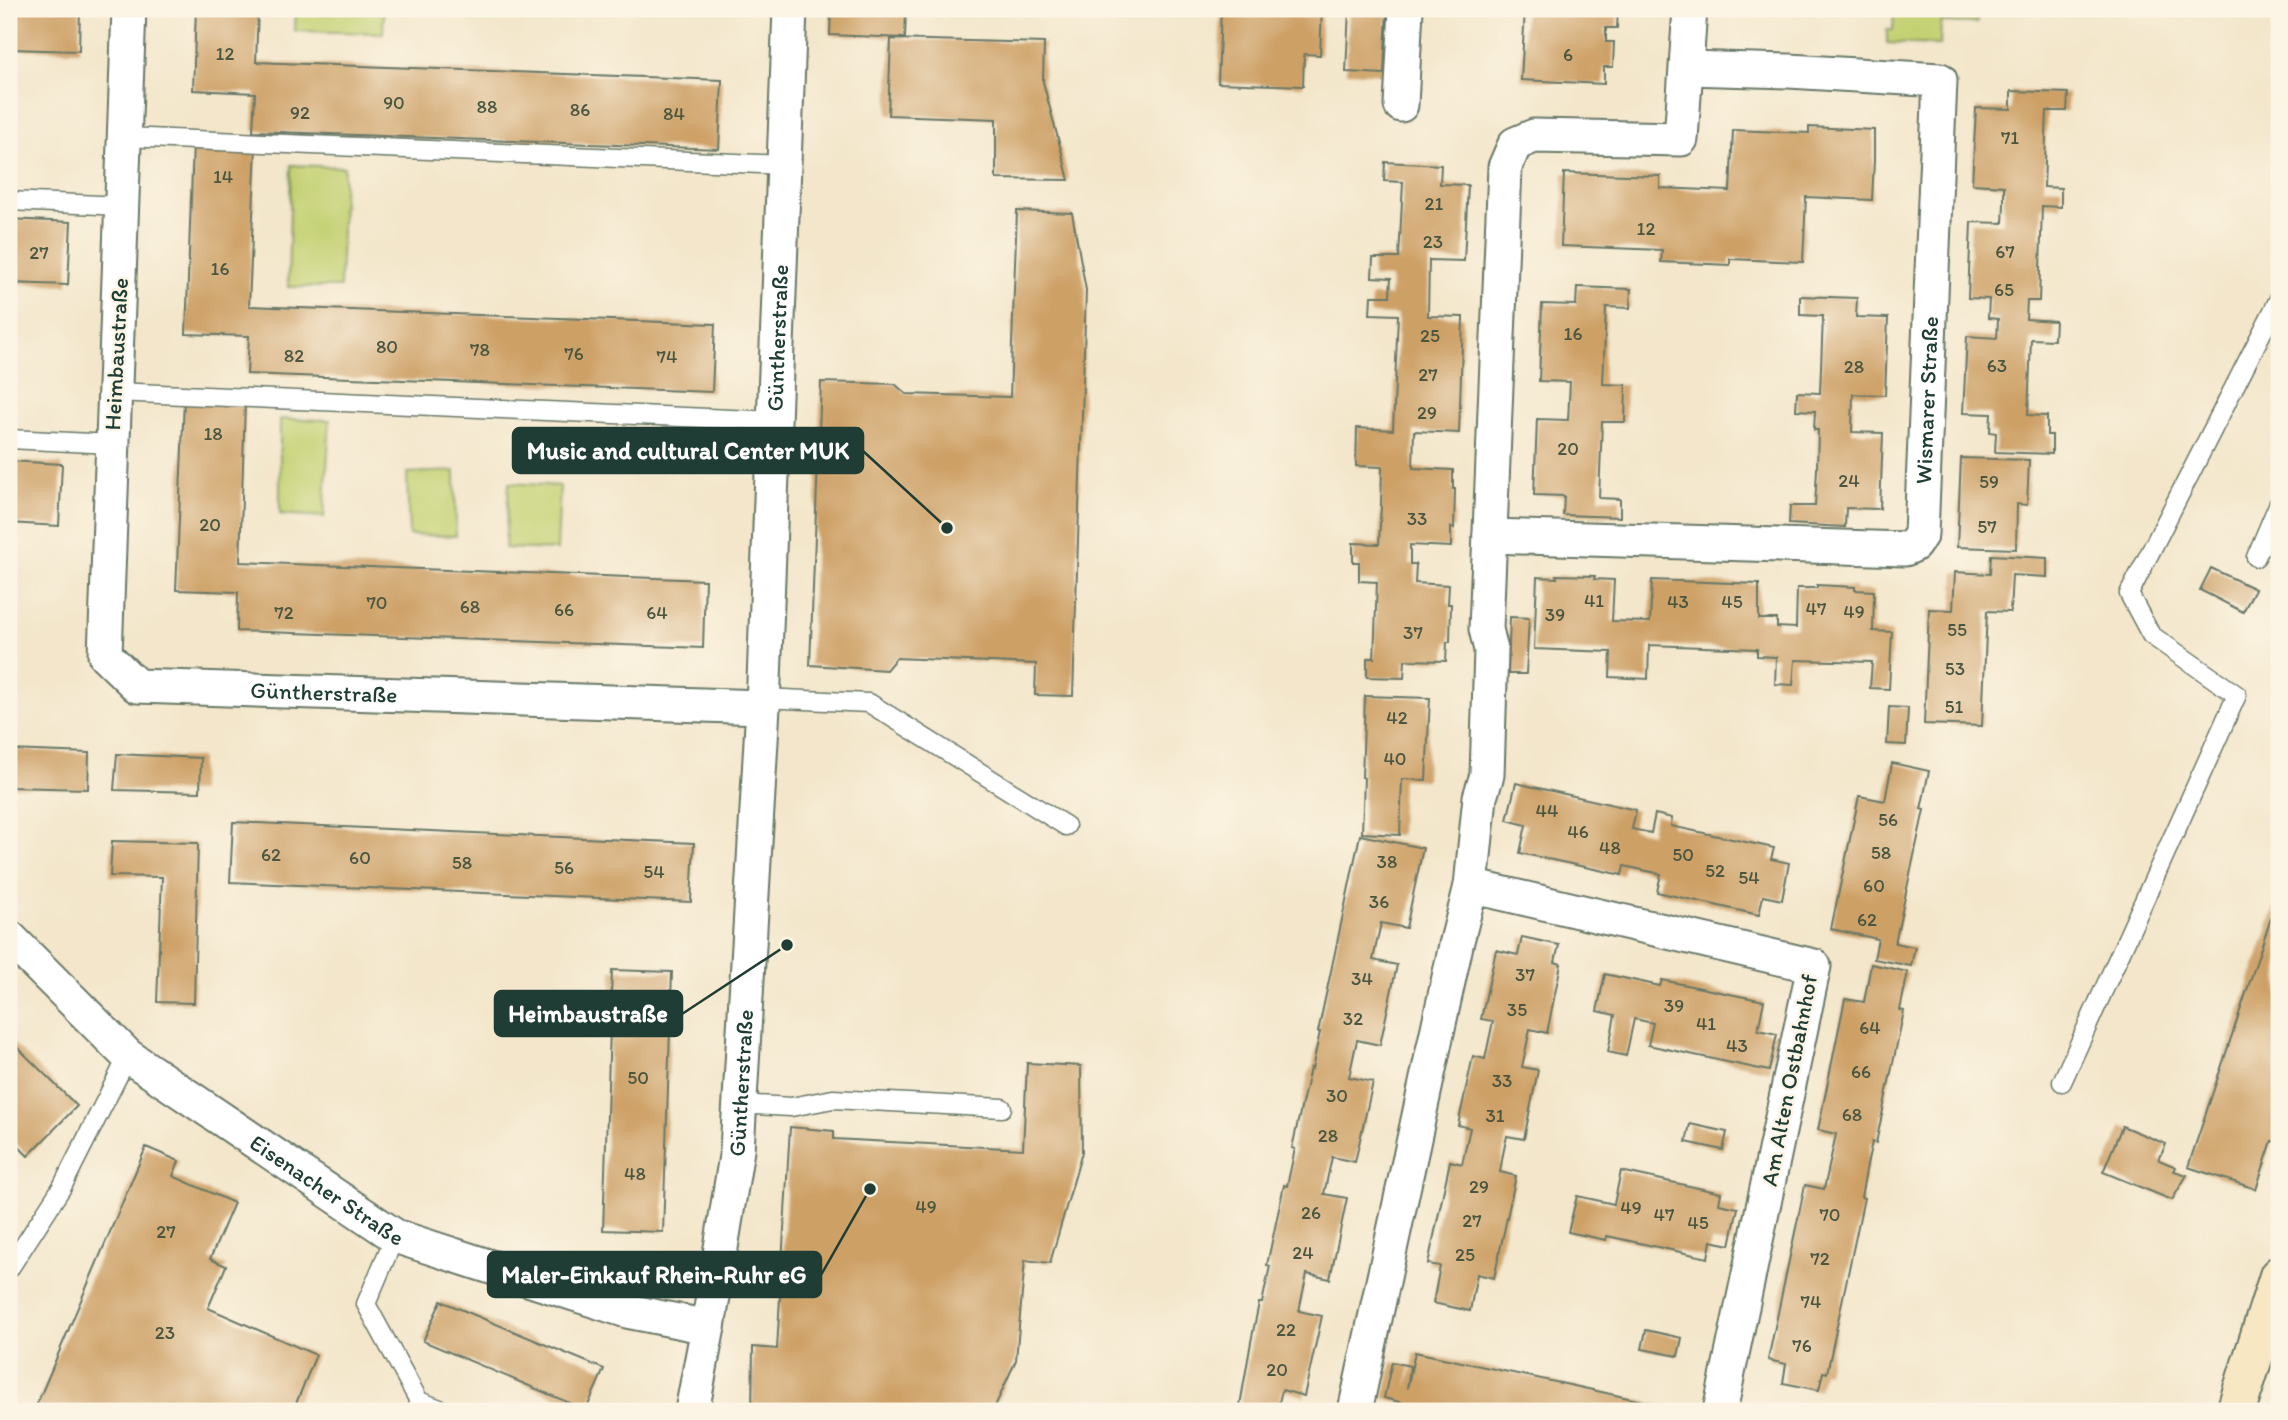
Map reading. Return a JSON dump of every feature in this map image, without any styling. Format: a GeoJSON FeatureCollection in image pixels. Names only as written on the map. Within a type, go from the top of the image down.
{"type":"FeatureCollection","features":[{"type":"Feature","properties":{"kind":"main road"},"geometry":{"type":"LineString","coordinates":[[2236,1411],[2279,1276]]}},
{"type":"Feature","properties":{"kind":"street","name":"Heimbaustraße"},"geometry":{"type":"LineString","coordinates":[[129,9],[105,655],[137,686]]}},
{"type":"Feature","properties":{"kind":"street","name":"Güntherstraße"},"geometry":{"type":"LineString","coordinates":[[692,1411],[737,1150],[763,703],[790,9]]}},
{"type":"Feature","properties":{"kind":"street"},"geometry":{"type":"LineString","coordinates":[[1401,105],[1406,9]]}},
{"type":"Feature","properties":{"kind":"street"},"geometry":{"type":"LineString","coordinates":[[1355,1411],[1471,886],[1480,797],[1488,775],[1491,650],[1486,629],[1505,167],[1516,144],[1534,136],[1681,139],[1690,9]]}},
{"type":"Feature","properties":{"kind":"street","name":"Wismarer Straße"},"geometry":{"type":"LineString","coordinates":[[1490,536],[1905,549],[1914,545],[1921,534],[1940,79],[1687,68]]}},
{"type":"Feature","properties":{"kind":"street","name":"Güntherstraße"},"geometry":{"type":"LineString","coordinates":[[137,686],[763,703]]}},
{"type":"Feature","properties":{"kind":"street","name":"Am Alten Ostbahnhof"},"geometry":{"type":"LineString","coordinates":[[1471,886],[1814,966],[1720,1411]]}},
{"type":"Feature","properties":{"kind":"street","name":"Eisenacher Straße"},"geometry":{"type":"LineString","coordinates":[[9,937],[128,1056],[395,1236],[627,1311],[708,1327]]}},
{"type":"Feature","properties":{"kind":"lane"},"geometry":{"type":"LineString","coordinates":[[125,136],[785,165]]}},
{"type":"Feature","properties":{"kind":"lane"},"geometry":{"type":"LineString","coordinates":[[9,201],[123,206]]}},
{"type":"Feature","properties":{"kind":"lane"},"geometry":{"type":"LineString","coordinates":[[2062,1082],[2237,695],[2151,635],[2129,594],[2279,299]]}},
{"type":"Feature","properties":{"kind":"lane"},"geometry":{"type":"LineString","coordinates":[[114,392],[775,421]]}},
{"type":"Feature","properties":{"kind":"lane"},"geometry":{"type":"LineString","coordinates":[[9,439],[112,444]]}},
{"type":"Feature","properties":{"kind":"lane"},"geometry":{"type":"LineString","coordinates":[[2256,557],[2279,503]]}},
{"type":"Feature","properties":{"kind":"lane"},"geometry":{"type":"LineString","coordinates":[[763,703],[869,703],[1066,826]]}},
{"type":"Feature","properties":{"kind":"lane"},"geometry":{"type":"LineString","coordinates":[[9,1269],[62,1187],[128,1056]]}},
{"type":"Feature","properties":{"kind":"lane"},"geometry":{"type":"LineString","coordinates":[[740,1104],[791,1107],[833,1098],[1002,1108]]}},
{"type":"Feature","properties":{"kind":"lane"},"geometry":{"type":"LineString","coordinates":[[395,1236],[366,1304],[419,1401],[445,1411]]}},
{"type":"Feature","properties":{"kind":"green space"},"geometry":{"type":"Polygon","coordinates":[[[296,9],[384,9],[383,33],[295,31],[296,9]]]}},
{"type":"Feature","properties":{"kind":"green space"},"geometry":{"type":"Polygon","coordinates":[[[1894,9],[1978,9],[1977,23],[1941,22],[1940,45],[1887,43],[1887,30],[1893,30],[1894,9]]]}},
{"type":"Feature","properties":{"kind":"green space"},"geometry":{"type":"Polygon","coordinates":[[[291,165],[344,167],[340,287],[288,287],[291,165]]]}},
{"type":"Feature","properties":{"kind":"green space"},"geometry":{"type":"Polygon","coordinates":[[[280,419],[330,420],[324,517],[280,514],[280,419]]]}},
{"type":"Feature","properties":{"kind":"green space"},"geometry":{"type":"Polygon","coordinates":[[[455,471],[456,536],[409,535],[407,473],[455,471]]]}},
{"type":"Feature","properties":{"kind":"green space"},"geometry":{"type":"Polygon","coordinates":[[[509,483],[560,486],[557,550],[505,548],[509,483]]]}},
{"type":"Feature","properties":{"kind":"building"},"geometry":{"type":"Polygon","coordinates":[[[9,9],[80,9],[79,51],[9,49],[9,9]]]}},
{"type":"Feature","properties":{"kind":"building"},"geometry":{"type":"Polygon","coordinates":[[[196,9],[258,9],[256,62],[722,80],[719,149],[253,131],[255,93],[193,90],[196,9]]]}},
{"type":"Feature","properties":{"kind":"building"},"geometry":{"type":"Polygon","coordinates":[[[831,9],[906,9],[905,38],[830,35],[831,9]]]}},
{"type":"Feature","properties":{"kind":"building"},"geometry":{"type":"Polygon","coordinates":[[[1221,9],[1322,9],[1320,55],[1304,54],[1303,86],[1218,83],[1221,9]]]}},
{"type":"Feature","properties":{"kind":"building"},"geometry":{"type":"Polygon","coordinates":[[[1349,9],[1387,9],[1384,74],[1346,72],[1349,9]]]}},
{"type":"Feature","properties":{"kind":"building"},"geometry":{"type":"Polygon","coordinates":[[[1525,9],[1618,9],[1617,28],[1606,28],[1606,42],[1614,42],[1613,67],[1604,67],[1604,84],[1521,80],[1525,9]]]}},
{"type":"Feature","properties":{"kind":"building"},"geometry":{"type":"Polygon","coordinates":[[[891,39],[1044,43],[1043,82],[1069,180],[996,179],[996,119],[888,115],[891,39]]]}},
{"type":"Feature","properties":{"kind":"building"},"geometry":{"type":"Polygon","coordinates":[[[2011,91],[2068,93],[2067,111],[2047,111],[2044,187],[2061,188],[2061,207],[2042,206],[2039,301],[2027,301],[2026,319],[2055,321],[2054,340],[2031,339],[2028,415],[2047,416],[2047,435],[2052,435],[2052,454],[1995,452],[1996,433],[1990,432],[1991,414],[1963,413],[1967,336],[1997,338],[1998,319],[1988,318],[1989,299],[1968,298],[1971,222],[2003,223],[2004,204],[2004,186],[1972,184],[1976,108],[2011,109],[2011,91]]]}},
{"type":"Feature","properties":{"kind":"building"},"geometry":{"type":"Polygon","coordinates":[[[1809,127],[1874,130],[1874,161],[1872,200],[1806,197],[1803,262],[1730,259],[1730,265],[1661,262],[1662,250],[1561,246],[1564,173],[1660,176],[1660,188],[1730,191],[1733,130],[1809,133],[1809,127]]]}},
{"type":"Feature","properties":{"kind":"building"},"geometry":{"type":"Polygon","coordinates":[[[193,144],[256,146],[249,306],[715,324],[712,392],[247,374],[249,336],[186,334],[193,144]]]}},
{"type":"Feature","properties":{"kind":"building"},"geometry":{"type":"Polygon","coordinates":[[[1385,162],[1441,165],[1440,184],[1468,185],[1464,261],[1429,260],[1428,316],[1463,317],[1459,433],[1414,431],[1413,468],[1453,470],[1454,528],[1451,527],[1451,547],[1410,545],[1410,564],[1416,564],[1415,583],[1449,585],[1450,642],[1447,642],[1446,661],[1405,660],[1404,678],[1367,677],[1367,658],[1374,658],[1377,582],[1359,581],[1359,562],[1353,562],[1353,543],[1379,544],[1381,505],[1382,467],[1356,466],[1357,428],[1393,430],[1398,315],[1370,314],[1371,296],[1390,296],[1391,278],[1372,277],[1373,258],[1399,258],[1403,182],[1384,181],[1385,162]]]}},
{"type":"Feature","properties":{"kind":"building"},"geometry":{"type":"Polygon","coordinates":[[[1017,211],[1072,213],[1086,290],[1073,696],[1035,695],[1036,664],[896,658],[886,670],[810,665],[821,382],[895,384],[906,394],[1010,397],[1017,211]]]}},
{"type":"Feature","properties":{"kind":"building"},"geometry":{"type":"Polygon","coordinates":[[[9,219],[71,222],[68,285],[9,283],[9,219]]]}},
{"type":"Feature","properties":{"kind":"building"},"geometry":{"type":"Polygon","coordinates":[[[1577,287],[1631,289],[1630,308],[1606,307],[1603,384],[1626,385],[1625,422],[1602,422],[1599,498],[1620,499],[1620,517],[1563,515],[1564,496],[1534,495],[1537,419],[1568,420],[1570,382],[1539,381],[1542,304],[1576,305],[1577,287]]]}},
{"type":"Feature","properties":{"kind":"building"},"geometry":{"type":"Polygon","coordinates":[[[1800,296],[1857,298],[1856,317],[1888,318],[1885,395],[1853,394],[1852,432],[1883,433],[1880,509],[1846,508],[1845,527],[1789,524],[1790,506],[1815,506],[1817,469],[1818,430],[1814,430],[1815,411],[1796,410],[1797,392],[1820,393],[1823,316],[1800,315],[1800,296]]]}},
{"type":"Feature","properties":{"kind":"building"},"geometry":{"type":"Polygon","coordinates":[[[184,400],[245,402],[240,562],[705,580],[703,648],[237,631],[238,592],[176,590],[184,400]]]}},
{"type":"Feature","properties":{"kind":"building"},"geometry":{"type":"Polygon","coordinates":[[[1961,458],[2029,460],[2027,505],[2017,504],[2016,549],[1957,547],[1961,458]]]}},
{"type":"Feature","properties":{"kind":"building"},"geometry":{"type":"Polygon","coordinates":[[[9,461],[62,464],[59,526],[9,523],[9,461]]]}},
{"type":"Feature","properties":{"kind":"building"},"geometry":{"type":"Polygon","coordinates":[[[1991,555],[2047,558],[2047,577],[2012,575],[2010,612],[1987,611],[1982,726],[1924,724],[1929,609],[1953,610],[1955,572],[1990,574],[1991,555]]]}},
{"type":"Feature","properties":{"kind":"building"},"geometry":{"type":"Polygon","coordinates":[[[2211,568],[2255,589],[2243,612],[2200,590],[2211,568]]]}},
{"type":"Feature","properties":{"kind":"building"},"geometry":{"type":"Polygon","coordinates":[[[1556,575],[1595,576],[1594,579],[1614,580],[1612,621],[1650,622],[1652,580],[1759,584],[1759,619],[1777,619],[1777,627],[1796,628],[1797,588],[1817,588],[1817,585],[1874,591],[1873,631],[1892,632],[1889,689],[1870,688],[1872,662],[1795,660],[1793,685],[1775,684],[1776,657],[1757,656],[1757,649],[1649,645],[1648,679],[1610,677],[1611,652],[1534,649],[1537,577],[1557,578],[1556,575]]]}},
{"type":"Feature","properties":{"kind":"building"},"geometry":{"type":"Polygon","coordinates":[[[1510,617],[1529,618],[1526,674],[1508,674],[1510,617]]]}},
{"type":"Feature","properties":{"kind":"building"},"geometry":{"type":"Polygon","coordinates":[[[1365,696],[1430,698],[1426,780],[1402,779],[1400,835],[1362,833],[1365,696]]]}},
{"type":"Feature","properties":{"kind":"building"},"geometry":{"type":"Polygon","coordinates":[[[1889,707],[1908,708],[1906,745],[1887,744],[1889,707]]]}},
{"type":"Feature","properties":{"kind":"building"},"geometry":{"type":"Polygon","coordinates":[[[9,750],[89,753],[88,789],[9,787],[9,750]]]}},
{"type":"Feature","properties":{"kind":"building"},"geometry":{"type":"Polygon","coordinates":[[[117,754],[201,758],[200,792],[114,790],[117,754]]]}},
{"type":"Feature","properties":{"kind":"building"},"geometry":{"type":"Polygon","coordinates":[[[1892,763],[1929,771],[1921,809],[1924,810],[1895,943],[1915,947],[1911,966],[1874,959],[1878,939],[1831,929],[1859,796],[1885,801],[1892,763]]]}},
{"type":"Feature","properties":{"kind":"building"},"geometry":{"type":"Polygon","coordinates":[[[1516,783],[1636,810],[1632,829],[1651,833],[1655,814],[1672,818],[1671,826],[1774,848],[1771,859],[1789,863],[1782,900],[1763,896],[1759,915],[1657,892],[1661,874],[1624,866],[1622,875],[1520,853],[1526,825],[1507,820],[1516,783]]]}},
{"type":"Feature","properties":{"kind":"building"},"geometry":{"type":"Polygon","coordinates":[[[233,822],[694,843],[691,902],[230,882],[233,822]]]}},
{"type":"Feature","properties":{"kind":"building"},"geometry":{"type":"Polygon","coordinates":[[[1360,835],[1423,848],[1406,928],[1381,923],[1377,941],[1373,960],[1397,965],[1380,1045],[1357,1040],[1349,1077],[1373,1082],[1355,1162],[1332,1157],[1324,1194],[1347,1198],[1330,1279],[1307,1274],[1303,1292],[1299,1311],[1322,1316],[1304,1396],[1282,1390],[1277,1411],[1239,1411],[1259,1303],[1262,1303],[1270,1266],[1267,1265],[1284,1185],[1287,1186],[1295,1149],[1292,1148],[1310,1068],[1312,1069],[1360,835]]]}},
{"type":"Feature","properties":{"kind":"building"},"geometry":{"type":"Polygon","coordinates":[[[112,841],[198,843],[194,1003],[157,1002],[162,877],[110,876],[112,841]]]}},
{"type":"Feature","properties":{"kind":"building"},"geometry":{"type":"Polygon","coordinates":[[[2279,894],[2279,1138],[2278,1142],[2272,1141],[2256,1189],[2188,1167],[2279,894]]]}},
{"type":"Feature","properties":{"kind":"building"},"geometry":{"type":"Polygon","coordinates":[[[1522,937],[1559,945],[1555,962],[1561,964],[1547,1033],[1530,1029],[1522,1067],[1538,1070],[1524,1139],[1507,1136],[1503,1154],[1500,1172],[1516,1176],[1494,1278],[1477,1274],[1470,1311],[1433,1303],[1440,1266],[1428,1264],[1450,1161],[1462,1164],[1470,1128],[1458,1125],[1473,1056],[1485,1059],[1493,1021],[1481,1019],[1496,950],[1518,955],[1522,937]]]}},
{"type":"Feature","properties":{"kind":"building"},"geometry":{"type":"Polygon","coordinates":[[[1871,964],[1908,972],[1900,1010],[1904,1011],[1876,1143],[1872,1142],[1868,1160],[1861,1197],[1864,1198],[1827,1373],[1823,1372],[1819,1390],[1783,1383],[1786,1364],[1768,1360],[1805,1185],[1824,1189],[1836,1134],[1818,1130],[1845,999],[1864,1002],[1871,964]]]}},
{"type":"Feature","properties":{"kind":"building"},"geometry":{"type":"Polygon","coordinates":[[[612,970],[672,972],[663,1232],[603,1230],[612,970]]]}},
{"type":"Feature","properties":{"kind":"building"},"geometry":{"type":"Polygon","coordinates":[[[1605,974],[1660,986],[1662,980],[1764,1001],[1758,1030],[1777,1034],[1769,1071],[1648,1045],[1653,1023],[1634,1019],[1626,1056],[1608,1052],[1615,1015],[1597,1011],[1605,974]]]}},
{"type":"Feature","properties":{"kind":"building"},"geometry":{"type":"Polygon","coordinates":[[[9,1039],[77,1106],[28,1156],[9,1137],[9,1039]]]}},
{"type":"Feature","properties":{"kind":"building"},"geometry":{"type":"Polygon","coordinates":[[[1027,1063],[1081,1066],[1082,1152],[1050,1263],[1025,1260],[1016,1360],[993,1411],[752,1411],[753,1347],[777,1349],[790,1127],[834,1131],[834,1139],[1023,1149],[1027,1063]]]}},
{"type":"Feature","properties":{"kind":"building"},"geometry":{"type":"Polygon","coordinates":[[[1690,1124],[1727,1132],[1723,1150],[1686,1142],[1690,1124]]]}},
{"type":"Feature","properties":{"kind":"building"},"geometry":{"type":"Polygon","coordinates":[[[2122,1126],[2166,1144],[2159,1160],[2176,1167],[2174,1171],[2187,1175],[2172,1200],[2103,1172],[2122,1126]]]}},
{"type":"Feature","properties":{"kind":"building"},"geometry":{"type":"Polygon","coordinates":[[[146,1147],[179,1161],[173,1176],[234,1203],[210,1259],[226,1266],[208,1308],[316,1355],[293,1411],[34,1411],[146,1147]]]}},
{"type":"Feature","properties":{"kind":"building"},"geometry":{"type":"Polygon","coordinates":[[[1621,1171],[1721,1193],[1719,1204],[1738,1208],[1730,1245],[1711,1241],[1708,1258],[1607,1236],[1606,1240],[1568,1232],[1577,1196],[1614,1204],[1621,1171]]]}},
{"type":"Feature","properties":{"kind":"building"},"geometry":{"type":"Polygon","coordinates":[[[441,1301],[604,1369],[586,1410],[423,1341],[441,1301]]]}},
{"type":"Feature","properties":{"kind":"building"},"geometry":{"type":"Polygon","coordinates":[[[1646,1330],[1682,1338],[1678,1356],[1642,1349],[1646,1330]]]}},
{"type":"Feature","properties":{"kind":"building"},"geometry":{"type":"Polygon","coordinates":[[[1415,1352],[1673,1408],[1673,1411],[1402,1411],[1403,1403],[1384,1398],[1392,1362],[1410,1366],[1407,1389],[1415,1352]]]}},
{"type":"Feature","properties":{"kind":"place","name":"Music and cultural Center MUK"},"geometry":{"type":"Point","coordinates":[947,528]}},
{"type":"Feature","properties":{"kind":"place","name":"Heimbaustraße"},"geometry":{"type":"Point","coordinates":[787,945]}},
{"type":"Feature","properties":{"kind":"place","name":"Maler-Einkauf Rhein-Ruhr eG"},"geometry":{"type":"Point","coordinates":[870,1189]}}]}
